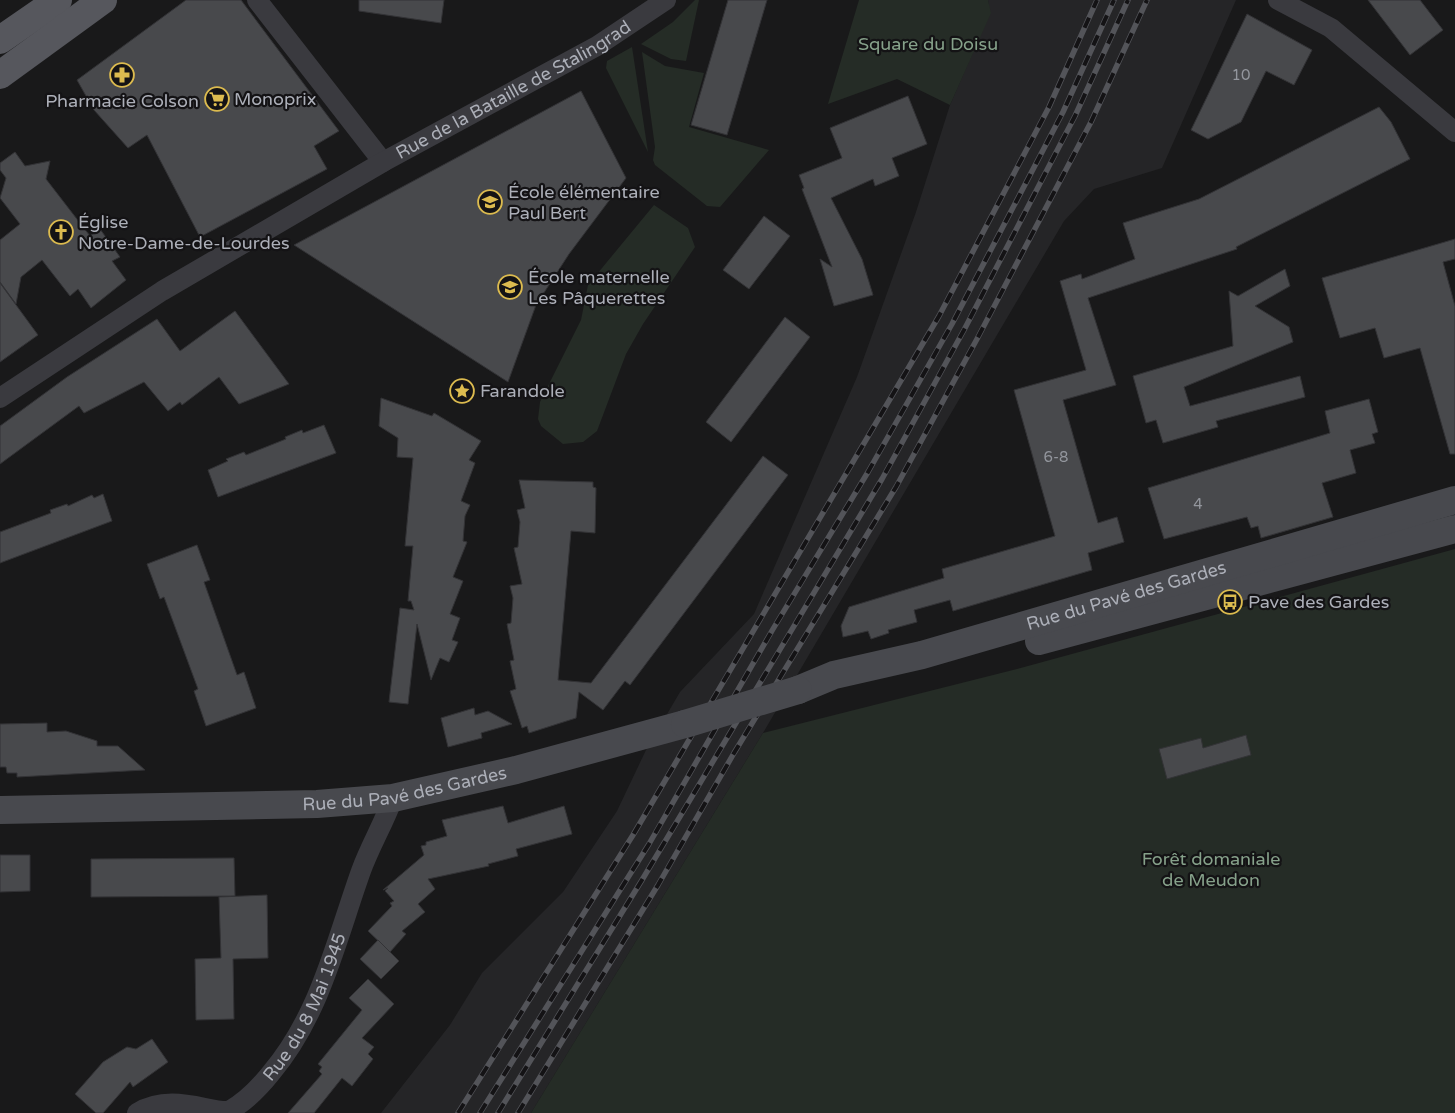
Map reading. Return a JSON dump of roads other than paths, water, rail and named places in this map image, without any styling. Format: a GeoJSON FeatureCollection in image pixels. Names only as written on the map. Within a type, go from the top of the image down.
{"type":"FeatureCollection","features":[{"type":"Feature","properties":{"kind":"main road"},"geometry":{"type":"LineString","coordinates":[[2,34],[58,0]]}},
{"type":"Feature","properties":{"kind":"main road"},"geometry":{"type":"LineString","coordinates":[[0,75],[103,0]]}},
{"type":"Feature","properties":{"kind":"main road","name":"Rue du Pavé des Gardes"},"geometry":{"type":"LineString","coordinates":[[0,810],[317,804],[393,798],[516,770],[685,724],[798,690],[834,675],[922,655],[1455,500]]}},
{"type":"Feature","properties":{"kind":"main road","name":"Rue du Pavé des Gardes"},"geometry":{"type":"LineString","coordinates":[[798,690],[922,673],[1455,529]]}},
{"type":"Feature","properties":{"kind":"street"},"geometry":{"type":"LineString","coordinates":[[257,0],[383,162]]}},
{"type":"Feature","properties":{"kind":"street","name":"Rue de la Bataille de Stalingrad"},"geometry":{"type":"LineString","coordinates":[[0,398],[162,291],[383,162],[597,46],[666,0]]}},
{"type":"Feature","properties":{"kind":"street"},"geometry":{"type":"LineString","coordinates":[[1278,0],[1331,28],[1455,132]]}},
{"type":"Feature","properties":{"kind":"street"},"geometry":{"type":"LineString","coordinates":[[2,34],[40,45]]}},
{"type":"Feature","properties":{"kind":"street","name":"Rue du 8 Mai 1945"},"geometry":{"type":"LineString","coordinates":[[137,1113],[147,1107],[160,1105],[224,1113],[243,1101],[258,1088],[278,1064],[299,1036],[310,1015],[323,983],[362,868],[385,820],[393,798]]}},
{"type":"Feature","properties":{"kind":"railway"},"geometry":{"type":"LineString","coordinates":[[458,1113],[633,835],[939,316],[1049,107],[1097,0]]}},
{"type":"Feature","properties":{"kind":"railway"},"geometry":{"type":"LineString","coordinates":[[480,1113],[649,844],[773,629],[868,472],[952,324],[1063,112],[1114,0]]}},
{"type":"Feature","properties":{"kind":"railway"},"geometry":{"type":"LineString","coordinates":[[498,1113],[642,880],[882,479],[964,330],[1075,116],[1128,0]]}},
{"type":"Feature","properties":{"kind":"railway"},"geometry":{"type":"LineString","coordinates":[[518,1113],[658,885],[734,753],[896,487],[977,339],[1091,122],[1147,0]]}},
{"type":"Feature","properties":{"kind":"place","name":"Pharmacie Colson"},"geometry":{"type":"Point","coordinates":[122,75]}},
{"type":"Feature","properties":{"kind":"place","name":"Monoprix"},"geometry":{"type":"Point","coordinates":[217,99]}},
{"type":"Feature","properties":{"kind":"place","name":"École élémentaire Paul Bert"},"geometry":{"type":"Point","coordinates":[490,202]}},
{"type":"Feature","properties":{"kind":"place","name":"Église Notre-Dame-de-Lourdes"},"geometry":{"type":"Point","coordinates":[61,232]}},
{"type":"Feature","properties":{"kind":"place","name":"École maternelle Les Pâquerettes"},"geometry":{"type":"Point","coordinates":[510,287]}},
{"type":"Feature","properties":{"kind":"place","name":"Farandole"},"geometry":{"type":"Point","coordinates":[462,391]}},
{"type":"Feature","properties":{"kind":"place","name":"Pave des Gardes"},"geometry":{"type":"Point","coordinates":[1230,602]}},
{"type":"Feature","properties":{"kind":"park label","name":"Square du Doisu"},"geometry":{"type":"Point","coordinates":[928,44]}},
{"type":"Feature","properties":{"kind":"park label","name":"Forêt domaniale de Meudon"},"geometry":{"type":"Point","coordinates":[1211,870]}}]}
